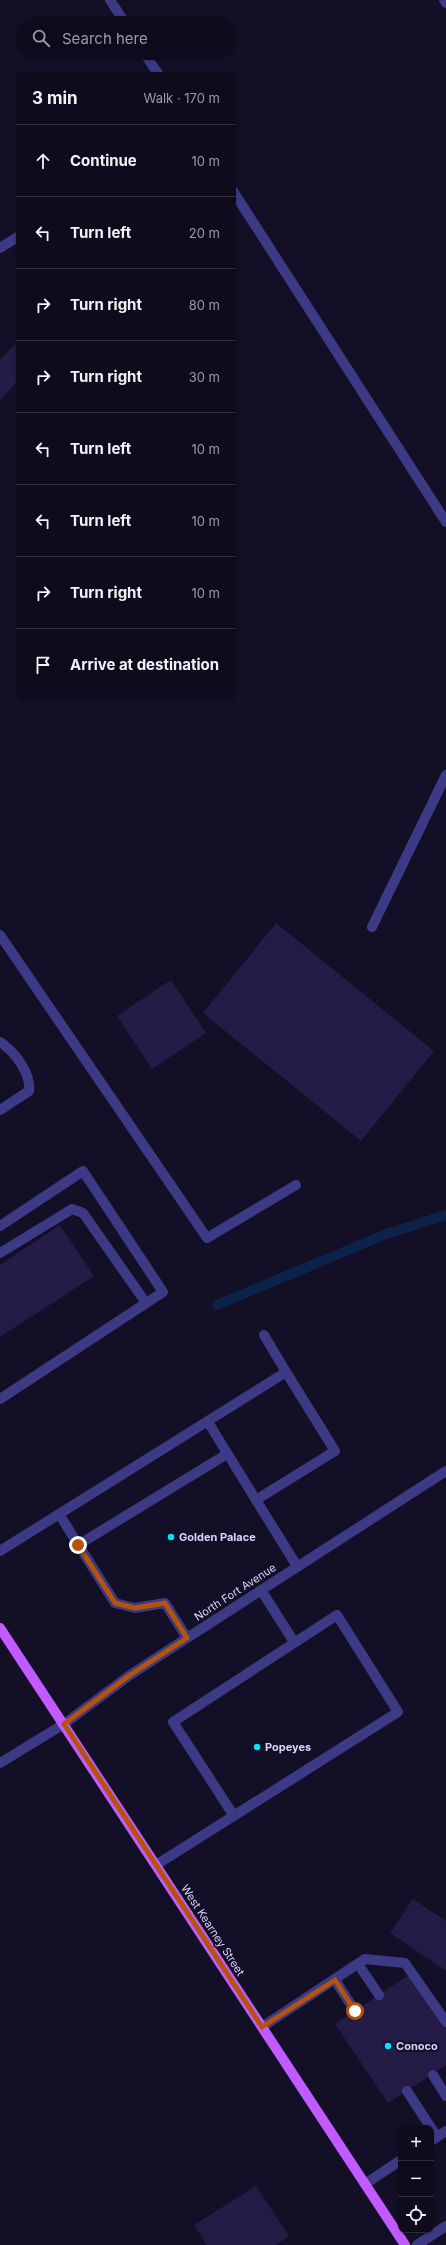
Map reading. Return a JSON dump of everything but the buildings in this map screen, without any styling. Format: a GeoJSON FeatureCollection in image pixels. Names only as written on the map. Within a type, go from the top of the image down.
{"type":"FeatureCollection","features":[{"type":"Feature","properties":{"kind":"main road","name":"West Kearney Street"},"geometry":{"type":"LineString","coordinates":[[0,1628],[405,2245]]}},
{"type":"Feature","properties":{"kind":"street"},"geometry":{"type":"LineString","coordinates":[[110,0],[120,16]]}},
{"type":"Feature","properties":{"kind":"street"},"geometry":{"type":"LineString","coordinates":[[149,60],[157,72]]}},
{"type":"Feature","properties":{"kind":"street"},"geometry":{"type":"LineString","coordinates":[[236,196],[446,522]]}},
{"type":"Feature","properties":{"kind":"street"},"geometry":{"type":"LineString","coordinates":[[0,248],[16,238]]}},
{"type":"Feature","properties":{"kind":"street"},"geometry":{"type":"LineString","coordinates":[[372,927],[446,775]]}},
{"type":"Feature","properties":{"kind":"street"},"geometry":{"type":"LineString","coordinates":[[0,935],[207,1238],[296,1185]]}},
{"type":"Feature","properties":{"kind":"street"},"geometry":{"type":"LineString","coordinates":[[0,1042],[6,1046],[23,1067],[30,1081],[29,1091],[0,1110]]}},
{"type":"Feature","properties":{"kind":"street"},"geometry":{"type":"LineString","coordinates":[[0,1226],[83,1171],[163,1292],[0,1399]]}},
{"type":"Feature","properties":{"kind":"street"},"geometry":{"type":"LineString","coordinates":[[0,1253],[72,1209],[83,1213],[146,1303]]}},
{"type":"Feature","properties":{"kind":"street"},"geometry":{"type":"LineString","coordinates":[[256,1500],[335,1451],[264,1334]]}},
{"type":"Feature","properties":{"kind":"street"},"geometry":{"type":"LineString","coordinates":[[0,1551],[286,1372]]}},
{"type":"Feature","properties":{"kind":"street"},"geometry":{"type":"LineString","coordinates":[[208,1422],[297,1566]]}},
{"type":"Feature","properties":{"kind":"street"},"geometry":{"type":"LineString","coordinates":[[78,1545],[227,1454]]}},
{"type":"Feature","properties":{"kind":"street","name":"North Fort Avenue"},"geometry":{"type":"LineString","coordinates":[[0,1763],[64,1724],[130,1675],[446,1471]]}},
{"type":"Feature","properties":{"kind":"street"},"geometry":{"type":"LineString","coordinates":[[59,1514],[115,1603],[135,1608],[165,1603],[187,1638]]}},
{"type":"Feature","properties":{"kind":"street"},"geometry":{"type":"LineString","coordinates":[[261,1590],[294,1642]]}},
{"type":"Feature","properties":{"kind":"street"},"geometry":{"type":"LineString","coordinates":[[156,1865],[234,1816],[398,1712],[337,1615],[173,1722],[234,1816]]}},
{"type":"Feature","properties":{"kind":"street"},"geometry":{"type":"LineString","coordinates":[[262,2027],[365,1960],[405,1963],[446,2022]]}},
{"type":"Feature","properties":{"kind":"street"},"geometry":{"type":"LineString","coordinates":[[358,1964],[379,1995]]}},
{"type":"Feature","properties":{"kind":"street"},"geometry":{"type":"LineString","coordinates":[[335,1980],[355,2011]]}},
{"type":"Feature","properties":{"kind":"street"},"geometry":{"type":"LineString","coordinates":[[433,2075],[446,2096]]}},
{"type":"Feature","properties":{"kind":"street"},"geometry":{"type":"LineString","coordinates":[[407,2091],[426,2125]]}},
{"type":"Feature","properties":{"kind":"street"},"geometry":{"type":"LineString","coordinates":[[434,2139],[446,2131]]}},
{"type":"Feature","properties":{"kind":"street"},"geometry":{"type":"LineString","coordinates":[[365,2184],[400,2161]]}},
{"type":"Feature","properties":{"kind":"street"},"geometry":{"type":"LineString","coordinates":[[417,2245],[446,2226]]}},
{"type":"Feature","properties":{"kind":"waterway"},"geometry":{"type":"LineString","coordinates":[[217,1305],[386,1234],[446,1215]]}},
{"type":"Feature","properties":{"kind":"place","name":"Golden Palace"},"geometry":{"type":"Point","coordinates":[171,1537]}},
{"type":"Feature","properties":{"kind":"place","name":"Popeyes"},"geometry":{"type":"Point","coordinates":[257,1747]}},
{"type":"Feature","properties":{"kind":"place","name":"Conoco"},"geometry":{"type":"Point","coordinates":[388,2046]}},
{"type":"Feature","properties":{"kind":"route"},"geometry":{"type":"LineString","coordinates":[[78,1545],[115,1603],[135,1608],[165,1603],[187,1638],[130,1675],[64,1724],[262,2027],[335,1980],[355,2011]]}}]}
